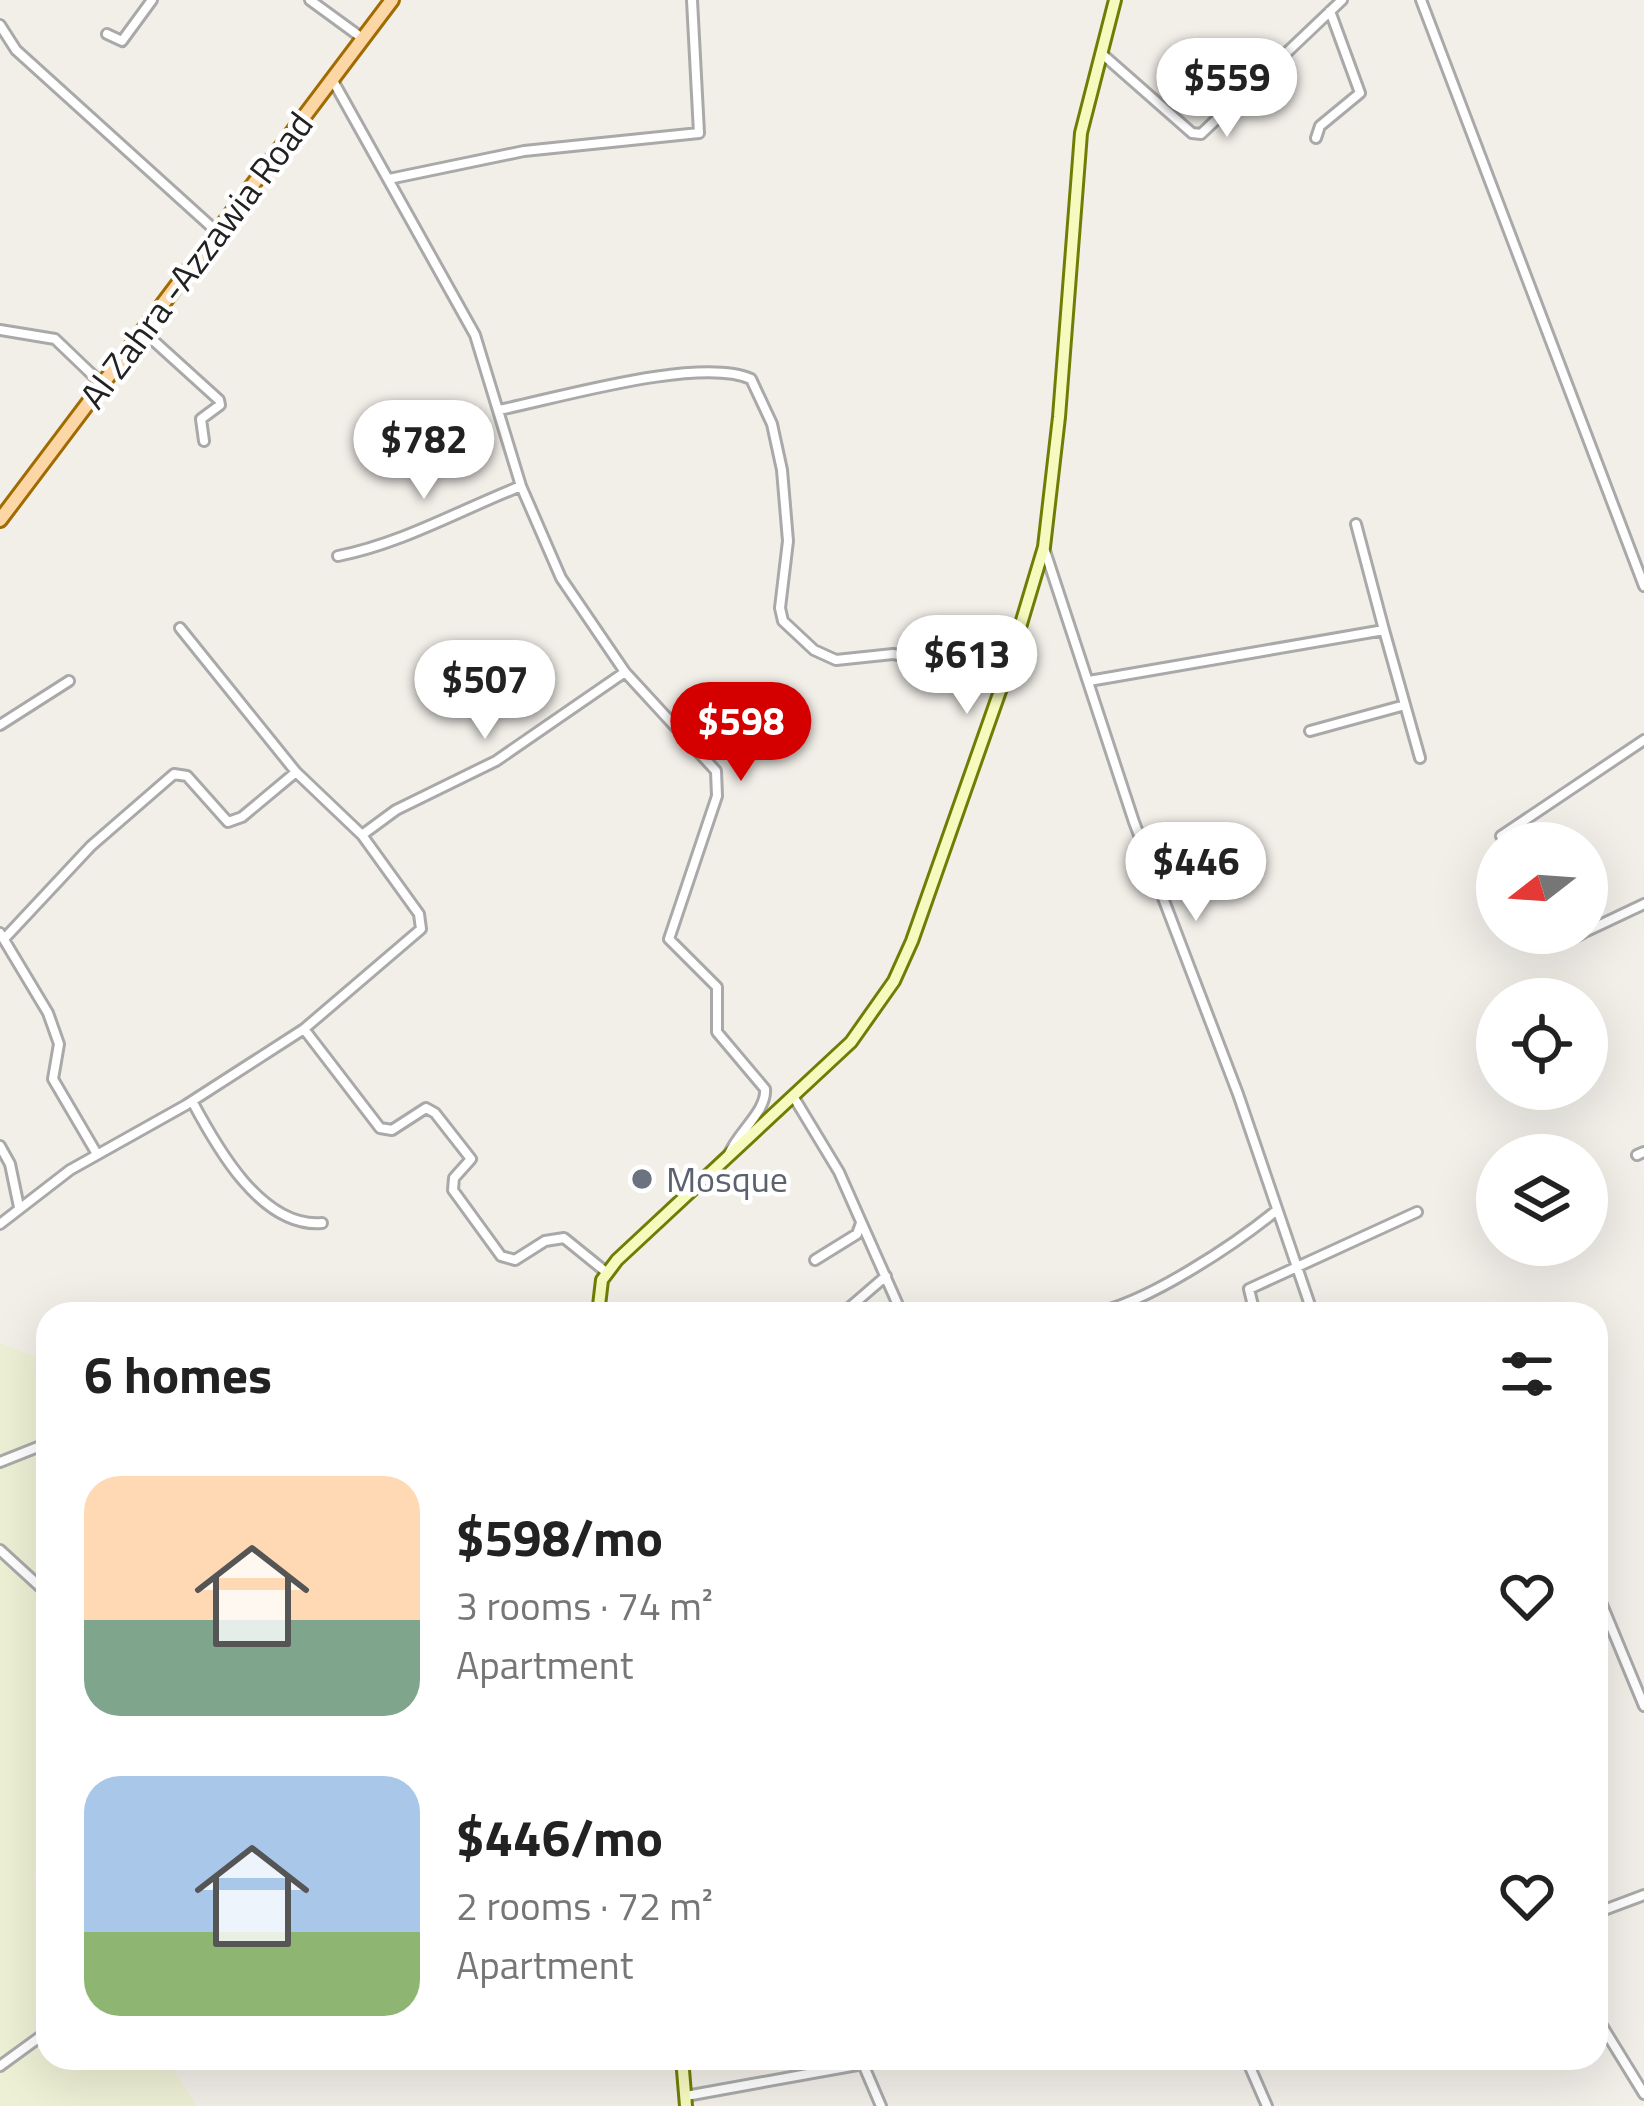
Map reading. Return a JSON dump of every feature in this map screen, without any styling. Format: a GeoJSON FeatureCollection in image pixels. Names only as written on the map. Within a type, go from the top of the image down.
{"type":"FeatureCollection","features":[{"type":"Feature","properties":{"kind":"main road","name":"Al Zahra -Azzawia Road"},"geometry":{"type":"LineString","coordinates":[[0,520],[392,0]]}},
{"type":"Feature","properties":{"kind":"main road"},"geometry":{"type":"LineString","coordinates":[[598,1302],[606,1272],[862,1029],[894,981],[952,833],[1044,547],[1081,133],[1115,0]]}},
{"type":"Feature","properties":{"kind":"main road"},"geometry":{"type":"LineString","coordinates":[[683,2070],[686,2101]]}},
{"type":"Feature","properties":{"kind":"street"},"geometry":{"type":"LineString","coordinates":[[106,34],[122,40],[152,0]]}},
{"type":"Feature","properties":{"kind":"street"},"geometry":{"type":"LineString","coordinates":[[310,0],[362,38]]}},
{"type":"Feature","properties":{"kind":"street"},"geometry":{"type":"LineString","coordinates":[[388,179],[524,151],[700,133],[692,0]]}},
{"type":"Feature","properties":{"kind":"street"},"geometry":{"type":"LineString","coordinates":[[1100,52],[1198,135],[1342,0]]}},
{"type":"Feature","properties":{"kind":"street"},"geometry":{"type":"LineString","coordinates":[[1420,0],[1644,586]]}},
{"type":"Feature","properties":{"kind":"street"},"geometry":{"type":"LineString","coordinates":[[1316,138],[1320,126],[1360,93],[1330,11]]}},
{"type":"Feature","properties":{"kind":"street"},"geometry":{"type":"LineString","coordinates":[[0,25],[16,50],[217,232]]}},
{"type":"Feature","properties":{"kind":"street"},"geometry":{"type":"LineString","coordinates":[[332,80],[475,335],[521,486],[561,578],[625,672],[710,762],[719,782],[670,939],[717,987],[717,1032],[765,1089],[764,1105],[740,1130],[729,1156]]}},
{"type":"Feature","properties":{"kind":"street"},"geometry":{"type":"LineString","coordinates":[[0,330],[55,339],[104,385]]}},
{"type":"Feature","properties":{"kind":"street"},"geometry":{"type":"LineString","coordinates":[[145,332],[219,400],[201,419],[204,441]]}},
{"type":"Feature","properties":{"kind":"street"},"geometry":{"type":"LineString","coordinates":[[499,410],[686,374],[722,372],[751,379],[772,424],[782,470],[788,541],[780,608],[783,621],[814,650],[836,660],[893,654],[1006,674]]}},
{"type":"Feature","properties":{"kind":"street"},"geometry":{"type":"LineString","coordinates":[[338,556],[393,544],[441,518],[521,486]]}},
{"type":"Feature","properties":{"kind":"street"},"geometry":{"type":"LineString","coordinates":[[1356,524],[1420,758]]}},
{"type":"Feature","properties":{"kind":"street"},"geometry":{"type":"LineString","coordinates":[[1044,547],[1154,876],[1309,1302]]}},
{"type":"Feature","properties":{"kind":"street"},"geometry":{"type":"LineString","coordinates":[[0,1224],[97,1154],[192,1101],[304,1029],[421,929],[418,914],[362,835],[296,772],[180,628]]}},
{"type":"Feature","properties":{"kind":"street"},"geometry":{"type":"LineString","coordinates":[[1089,681],[1384,630]]}},
{"type":"Feature","properties":{"kind":"street"},"geometry":{"type":"LineString","coordinates":[[362,835],[395,811],[496,761],[625,672]]}},
{"type":"Feature","properties":{"kind":"street"},"geometry":{"type":"LineString","coordinates":[[0,725],[69,681]]}},
{"type":"Feature","properties":{"kind":"street"},"geometry":{"type":"LineString","coordinates":[[1310,731],[1406,706]]}},
{"type":"Feature","properties":{"kind":"street"},"geometry":{"type":"LineString","coordinates":[[1522,822],[1644,740]]}},
{"type":"Feature","properties":{"kind":"street"},"geometry":{"type":"LineString","coordinates":[[97,1154],[53,1079],[59,1044],[48,1013],[2,936],[92,845],[174,774],[187,776],[228,822],[242,817],[296,772]]}},
{"type":"Feature","properties":{"kind":"street"},"geometry":{"type":"LineString","coordinates":[[1608,921],[1644,904]]}},
{"type":"Feature","properties":{"kind":"street"},"geometry":{"type":"LineString","coordinates":[[304,1029],[380,1128],[392,1130],[426,1108],[435,1113],[471,1159],[454,1178],[453,1190],[501,1256],[515,1260],[545,1241],[564,1238],[606,1272]]}},
{"type":"Feature","properties":{"kind":"street"},"geometry":{"type":"LineString","coordinates":[[793,1096],[821,1137],[861,1216],[897,1302]]}},
{"type":"Feature","properties":{"kind":"street"},"geometry":{"type":"LineString","coordinates":[[192,1101],[241,1183],[302,1221],[322,1223]]}},
{"type":"Feature","properties":{"kind":"street"},"geometry":{"type":"LineString","coordinates":[[0,1147],[10,1164],[19,1207]]}},
{"type":"Feature","properties":{"kind":"street"},"geometry":{"type":"LineString","coordinates":[[1130,1302],[1252,1231],[1277,1210]]}},
{"type":"Feature","properties":{"kind":"street"},"geometry":{"type":"LineString","coordinates":[[1252,1302],[1249,1289],[1417,1212]]}},
{"type":"Feature","properties":{"kind":"street"},"geometry":{"type":"LineString","coordinates":[[815,1260],[857,1234],[861,1216]]}},
{"type":"Feature","properties":{"kind":"street"},"geometry":{"type":"LineString","coordinates":[[856,1302],[886,1276]]}},
{"type":"Feature","properties":{"kind":"street"},"geometry":{"type":"LineString","coordinates":[[0,1462],[36,1448]]}},
{"type":"Feature","properties":{"kind":"street"},"geometry":{"type":"LineString","coordinates":[[0,1550],[36,1583]]}},
{"type":"Feature","properties":{"kind":"street"},"geometry":{"type":"LineString","coordinates":[[1608,1619],[1644,1706]]}},
{"type":"Feature","properties":{"kind":"street"},"geometry":{"type":"LineString","coordinates":[[1608,1908],[1644,1895]]}},
{"type":"Feature","properties":{"kind":"street"},"geometry":{"type":"LineString","coordinates":[[1608,2036],[1644,2094]]}},
{"type":"Feature","properties":{"kind":"street"},"geometry":{"type":"LineString","coordinates":[[0,2066],[36,2040]]}},
{"type":"Feature","properties":{"kind":"street"},"geometry":{"type":"LineString","coordinates":[[686,2101],[834,2070]]}},
{"type":"Feature","properties":{"kind":"street"},"geometry":{"type":"LineString","coordinates":[[866,2070],[881,2106]]}},
{"type":"Feature","properties":{"kind":"street"},"geometry":{"type":"LineString","coordinates":[[1251,2070],[1267,2106]]}},
{"type":"Feature","properties":{"kind":"green space"},"geometry":{"type":"Polygon","coordinates":[[[0,1343],[36,1356],[36,2070],[172,2070],[198,2106],[0,2106],[0,1343]]]}},
{"type":"Feature","properties":{"kind":"place","name":"Mosque"},"geometry":{"type":"Point","coordinates":[642,1179]}}]}
